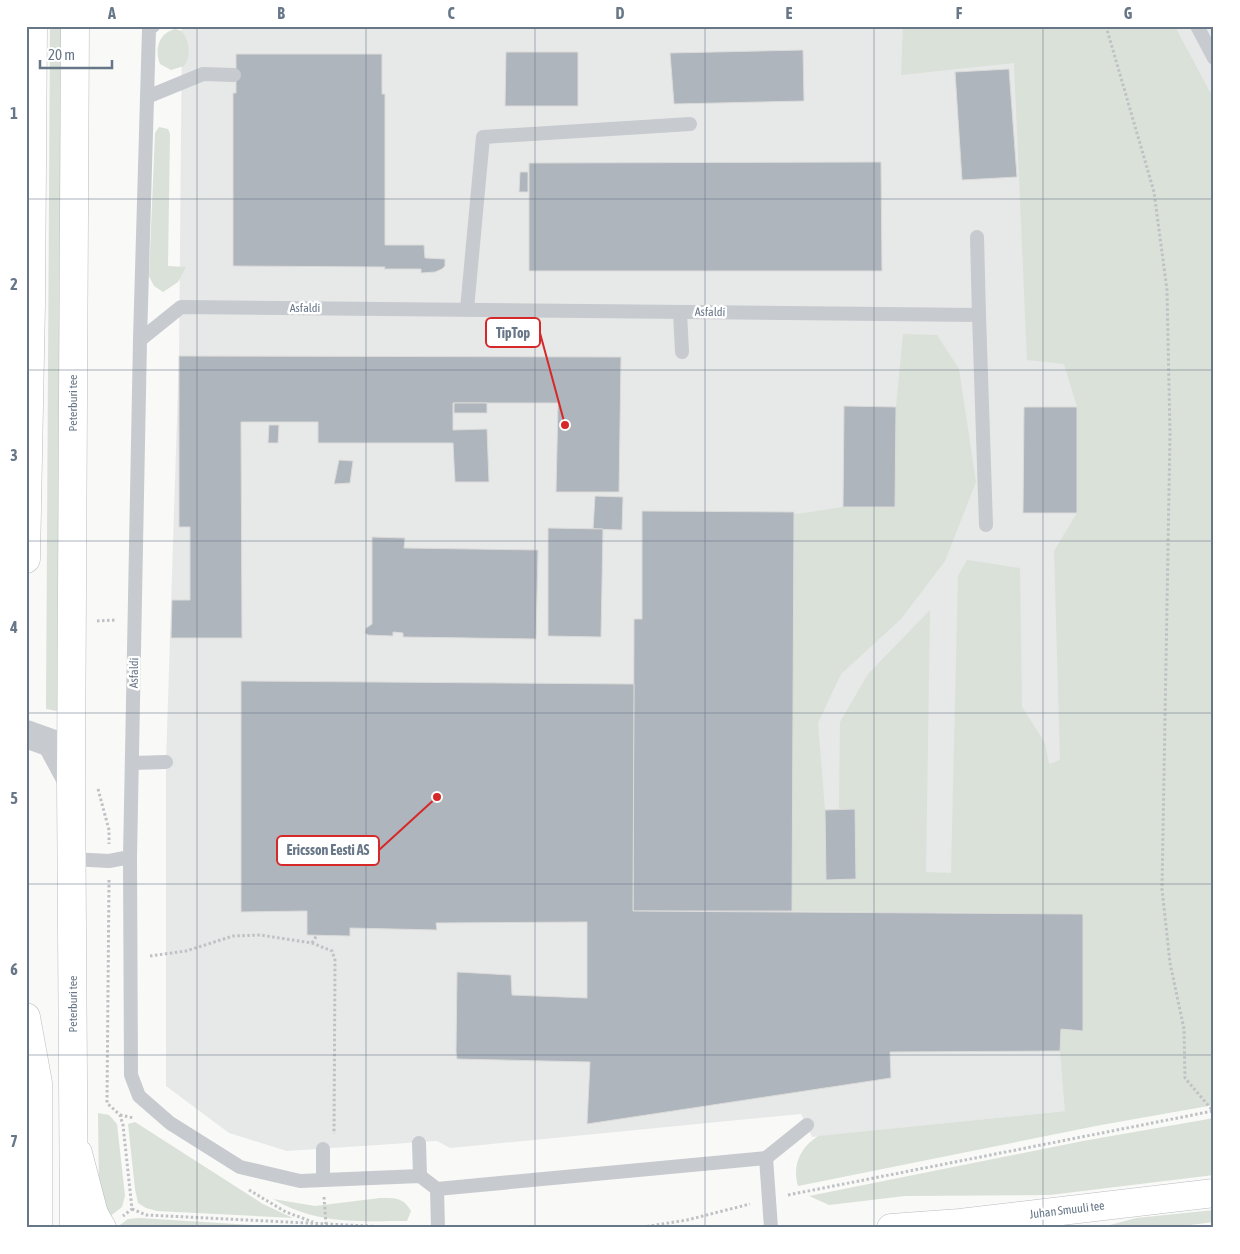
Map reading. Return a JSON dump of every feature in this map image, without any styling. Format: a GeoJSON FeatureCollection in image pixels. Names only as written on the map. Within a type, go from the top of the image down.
{"type":"FeatureCollection","features":[{"type":"Feature","properties":{"kind":"main road"},"geometry":{"type":"LineString","coordinates":[[26,559],[32,304],[33,26]]}},
{"type":"Feature","properties":{"kind":"main road","name":"Peterburi tee"},"geometry":{"type":"LineString","coordinates":[[74,1228],[72,858],[84,783],[75,26]]}},
{"type":"Feature","properties":{"kind":"main road"},"geometry":{"type":"LineString","coordinates":[[26,1017],[38,1083],[38,1228]]}},
{"type":"Feature","properties":{"kind":"main road"},"geometry":{"type":"LineString","coordinates":[[74,1136],[94,1214],[110,1224]]}},
{"type":"Feature","properties":{"kind":"main road","name":"Juhan Smuuli tee"},"geometry":{"type":"LineString","coordinates":[[891,1228],[960,1223],[1214,1193]]}},
{"type":"Feature","properties":{"kind":"street","name":"Peterburi tee"},"geometry":{"type":"LineString","coordinates":[[26,734],[52,743],[84,783]]}},
{"type":"Feature","properties":{"kind":"lane"},"geometry":{"type":"LineString","coordinates":[[140,340],[149,29],[153,26]]}},
{"type":"Feature","properties":{"kind":"lane"},"geometry":{"type":"LineString","coordinates":[[1197,26],[1214,58]]}},
{"type":"Feature","properties":{"kind":"lane"},"geometry":{"type":"LineString","coordinates":[[148,97],[203,74],[234,75]]}},
{"type":"Feature","properties":{"kind":"lane"},"geometry":{"type":"LineString","coordinates":[[467,309],[483,137],[690,124]]}},
{"type":"Feature","properties":{"kind":"lane"},"geometry":{"type":"LineString","coordinates":[[977,238],[986,525]]}},
{"type":"Feature","properties":{"kind":"lane","name":"Asfaldi"},"geometry":{"type":"LineString","coordinates":[[420,1176],[300,1181],[240,1167],[170,1123],[139,1096],[131,1075],[130,857],[140,340],[181,307],[979,315]]}},
{"type":"Feature","properties":{"kind":"lane"},"geometry":{"type":"LineString","coordinates":[[680,312],[682,352]]}},
{"type":"Feature","properties":{"kind":"lane"},"geometry":{"type":"LineString","coordinates":[[133,763],[166,762]]}},
{"type":"Feature","properties":{"kind":"lane"},"geometry":{"type":"LineString","coordinates":[[72,858],[109,861],[130,857]]}},
{"type":"Feature","properties":{"kind":"lane"},"geometry":{"type":"LineString","coordinates":[[419,1142],[420,1176],[436,1189],[766,1158],[807,1125]]}},
{"type":"Feature","properties":{"kind":"lane"},"geometry":{"type":"LineString","coordinates":[[323,1148],[323,1180]]}},
{"type":"Feature","properties":{"kind":"lane"},"geometry":{"type":"LineString","coordinates":[[766,1158],[771,1228]]}},
{"type":"Feature","properties":{"kind":"lane"},"geometry":{"type":"LineString","coordinates":[[436,1189],[438,1228]]}},
{"type":"Feature","properties":{"kind":"path"},"geometry":{"type":"LineString","coordinates":[[637,1228],[687,1220],[769,1199],[1213,1111],[1186,1078],[1184,1029],[1170,962],[1162,889],[1164,647],[1170,434],[1167,290],[1154,192],[1106,26]]}},
{"type":"Feature","properties":{"kind":"path"},"geometry":{"type":"LineString","coordinates":[[91,621],[135,620]]}},
{"type":"Feature","properties":{"kind":"path"},"geometry":{"type":"LineString","coordinates":[[84,783],[109,830],[107,1103],[120,1115],[132,1209]]}},
{"type":"Feature","properties":{"kind":"path"},"geometry":{"type":"LineString","coordinates":[[312,942],[316,935]]}},
{"type":"Feature","properties":{"kind":"path"},"geometry":{"type":"LineString","coordinates":[[108,958],[186,951],[233,936],[268,936],[312,942],[332,951],[334,960],[334,1138]]}},
{"type":"Feature","properties":{"kind":"path"},"geometry":{"type":"LineString","coordinates":[[323,1180],[326,1224]]}},
{"type":"Feature","properties":{"kind":"path"},"geometry":{"type":"LineString","coordinates":[[110,1224],[132,1209]]}},
{"type":"Feature","properties":{"kind":"path"},"geometry":{"type":"LineString","coordinates":[[132,1209],[146,1215],[408,1228]]}},
{"type":"Feature","properties":{"kind":"shaded area"},"geometry":{"type":"Polygon","coordinates":[[[50,26],[61,26],[57,711],[46,709],[50,26]]]}},
{"type":"Feature","properties":{"kind":"shaded area"},"geometry":{"type":"Polygon","coordinates":[[[182,26],[1052,26],[1124,1050],[1065,1111],[812,1137],[801,1114],[450,1148],[437,1141],[287,1151],[229,1133],[166,1086],[166,762],[179,356],[182,26]]]}},
{"type":"Feature","properties":{"kind":"shaded area"},"geometry":{"type":"Polygon","coordinates":[[[903,26],[1175,26],[1214,99],[1214,1105],[1101,1125],[798,1186],[796,1171],[799,1158],[806,1146],[818,1136],[1065,1111],[1060,1051],[1061,1029],[1083,1030],[1082,914],[792,911],[790,515],[843,507],[895,507],[896,407],[903,334],[937,335],[959,369],[976,482],[945,561],[901,619],[841,674],[818,723],[825,810],[826,879],[856,879],[854,809],[839,809],[840,722],[868,674],[930,610],[926,872],[951,873],[958,576],[967,560],[1020,568],[1022,707],[1045,743],[1049,764],[1060,760],[1054,551],[1077,513],[1077,407],[1064,364],[1027,360],[1014,63],[901,75],[903,26]]]}},
{"type":"Feature","properties":{"kind":"shaded area"},"geometry":{"type":"Polygon","coordinates":[[[1175,26],[1214,26],[1214,99],[1175,26]]]}},
{"type":"Feature","properties":{"kind":"shaded area"},"geometry":{"type":"Polygon","coordinates":[[[175,29],[182,31],[188,44],[189,53],[184,66],[171,70],[160,64],[158,47],[165,34],[175,29]]]}},
{"type":"Feature","properties":{"kind":"shaded area"},"geometry":{"type":"Polygon","coordinates":[[[159,127],[168,129],[170,134],[168,266],[186,267],[178,282],[163,292],[154,286],[149,276],[155,133],[159,127]]]}},
{"type":"Feature","properties":{"kind":"shaded area"},"geometry":{"type":"Polygon","coordinates":[[[98,1113],[109,1115],[117,1124],[125,1196],[122,1207],[109,1217],[99,1193],[98,1113]]]}},
{"type":"Feature","properties":{"kind":"shaded area"},"geometry":{"type":"Polygon","coordinates":[[[1214,1118],[1214,1175],[1050,1195],[905,1196],[829,1205],[809,1196],[1083,1141],[1214,1118]]]}},
{"type":"Feature","properties":{"kind":"shaded area"},"geometry":{"type":"Polygon","coordinates":[[[135,1122],[263,1204],[293,1218],[157,1211],[146,1208],[138,1203],[135,1189],[128,1124],[135,1122]]]}},
{"type":"Feature","properties":{"kind":"shaded area"},"geometry":{"type":"Polygon","coordinates":[[[394,1198],[405,1203],[411,1211],[407,1221],[338,1220],[306,1213],[273,1199],[315,1206],[394,1198]]]}},
{"type":"Feature","properties":{"kind":"shaded area"},"geometry":{"type":"Polygon","coordinates":[[[1214,1210],[1214,1222],[1167,1228],[1099,1228],[1136,1218],[1214,1210]]]}},
{"type":"Feature","properties":{"kind":"shaded area"},"geometry":{"type":"Polygon","coordinates":[[[139,1218],[301,1228],[116,1228],[128,1219],[139,1218]]]}},
{"type":"Feature","properties":{"kind":"building"},"geometry":{"type":"Polygon","coordinates":[[[803,50],[804,101],[674,104],[670,53],[803,50]]]}},
{"type":"Feature","properties":{"kind":"building"},"geometry":{"type":"Polygon","coordinates":[[[506,52],[578,52],[578,106],[505,106],[506,52]]]}},
{"type":"Feature","properties":{"kind":"building"},"geometry":{"type":"Polygon","coordinates":[[[236,54],[382,54],[382,94],[385,94],[385,245],[424,245],[425,258],[445,259],[445,266],[442,269],[435,272],[421,273],[421,269],[384,269],[385,267],[233,266],[233,93],[236,93],[236,54]]]}},
{"type":"Feature","properties":{"kind":"building"},"geometry":{"type":"Polygon","coordinates":[[[1009,69],[1017,177],[962,180],[955,72],[1009,69]]]}},
{"type":"Feature","properties":{"kind":"building"},"geometry":{"type":"Polygon","coordinates":[[[881,162],[882,271],[529,271],[529,163],[881,162]]]}},
{"type":"Feature","properties":{"kind":"building"},"geometry":{"type":"Polygon","coordinates":[[[520,172],[528,172],[528,192],[519,192],[520,172]]]}},
{"type":"Feature","properties":{"kind":"building"},"geometry":{"type":"Polygon","coordinates":[[[179,356],[621,357],[619,492],[556,492],[558,403],[453,403],[453,430],[487,429],[489,482],[455,482],[453,443],[318,443],[318,422],[241,422],[242,638],[171,638],[172,600],[190,600],[190,527],[179,527],[179,356]]]}},
{"type":"Feature","properties":{"kind":"building"},"geometry":{"type":"Polygon","coordinates":[[[454,403],[487,403],[487,413],[454,413],[454,403]]]}},
{"type":"Feature","properties":{"kind":"building"},"geometry":{"type":"Polygon","coordinates":[[[844,406],[896,407],[895,507],[843,507],[844,406]]]}},
{"type":"Feature","properties":{"kind":"building"},"geometry":{"type":"Polygon","coordinates":[[[1024,407],[1077,407],[1077,513],[1023,513],[1024,407]]]}},
{"type":"Feature","properties":{"kind":"building"},"geometry":{"type":"Polygon","coordinates":[[[269,425],[279,425],[278,443],[268,443],[269,425]]]}},
{"type":"Feature","properties":{"kind":"building"},"geometry":{"type":"Polygon","coordinates":[[[339,460],[353,461],[350,483],[334,484],[339,460]]]}},
{"type":"Feature","properties":{"kind":"building"},"geometry":{"type":"Polygon","coordinates":[[[595,496],[623,497],[622,530],[593,529],[595,496]]]}},
{"type":"Feature","properties":{"kind":"building"},"geometry":{"type":"Polygon","coordinates":[[[642,511],[794,512],[792,911],[633,911],[634,619],[642,619],[642,511]]]}},
{"type":"Feature","properties":{"kind":"building"},"geometry":{"type":"Polygon","coordinates":[[[548,528],[603,529],[601,637],[548,636],[548,528]]]}},
{"type":"Feature","properties":{"kind":"building"},"geometry":{"type":"Polygon","coordinates":[[[372,537],[405,538],[404,548],[538,550],[536,639],[403,637],[403,633],[393,632],[393,636],[368,635],[365,633],[366,628],[372,624],[372,537]]]}},
{"type":"Feature","properties":{"kind":"building"},"geometry":{"type":"Polygon","coordinates":[[[241,681],[634,684],[633,911],[1083,914],[1083,1031],[1061,1029],[1060,1051],[890,1052],[891,1078],[587,1124],[590,1062],[457,1059],[456,1052],[457,972],[511,975],[512,995],[587,998],[587,922],[436,923],[437,930],[350,928],[350,936],[307,935],[307,911],[241,912],[241,681]]]}},
{"type":"Feature","properties":{"kind":"building"},"geometry":{"type":"Polygon","coordinates":[[[855,809],[856,879],[826,880],[825,810],[855,809]]]}},
{"type":"Feature","properties":{"kind":"place","name":"TipTop"},"geometry":{"type":"Point","coordinates":[565,425]}},
{"type":"Feature","properties":{"kind":"place","name":"Ericsson Eesti AS"},"geometry":{"type":"Point","coordinates":[437,797]}}]}
